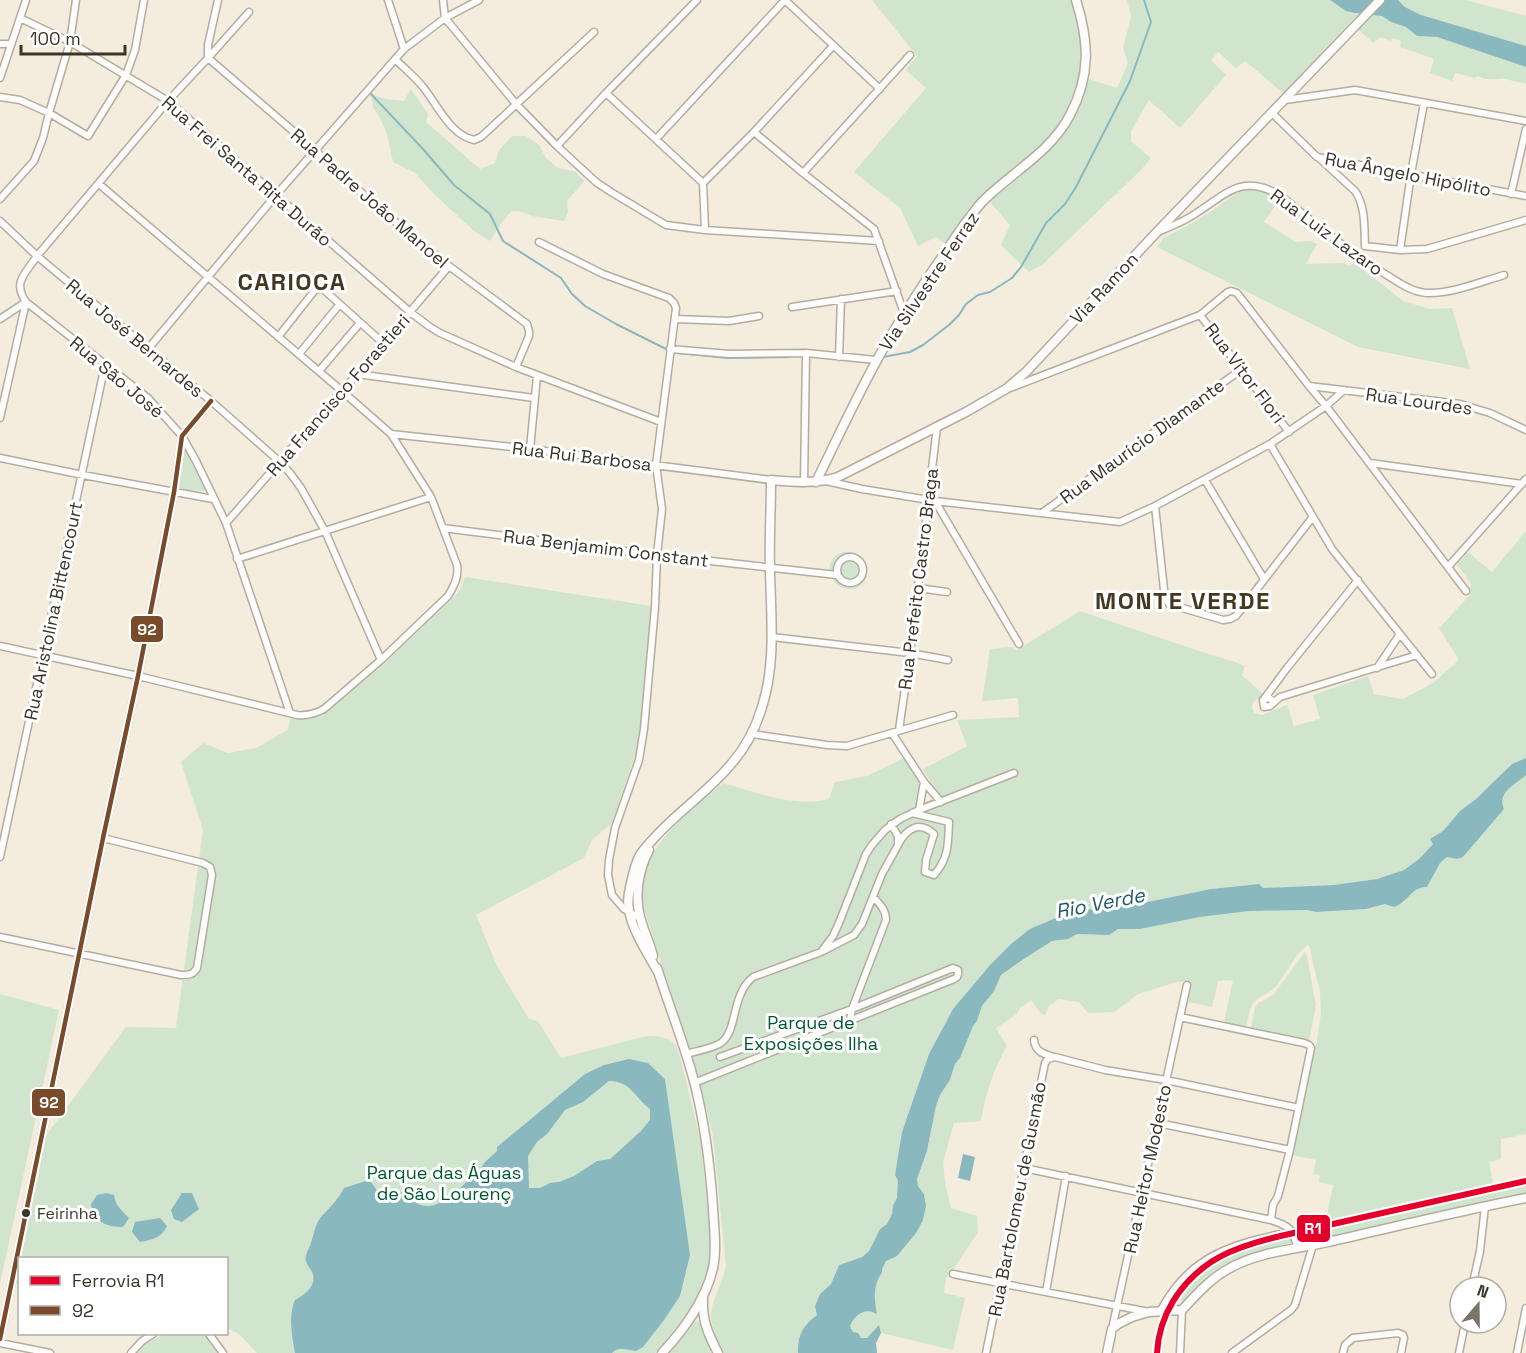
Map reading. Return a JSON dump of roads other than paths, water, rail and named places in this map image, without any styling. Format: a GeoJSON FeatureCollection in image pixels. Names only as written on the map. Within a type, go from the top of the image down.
{"type":"FeatureCollection","features":[{"type":"Feature","properties":{"kind":"main road","name":"Via Silvestre Ferraz"},"geometry":{"type":"LineString","coordinates":[[816,482],[876,360],[904,313],[966,223],[983,201],[1038,155],[1062,128],[1070,115],[1083,82],[1086,66],[1084,28],[1076,0]]}},
{"type":"Feature","properties":{"kind":"main road","name":"Via Ramon"},"geometry":{"type":"LineString","coordinates":[[771,480],[804,483],[826,481],[855,470],[1006,389],[1026,372],[1156,232],[1380,0]]}},
{"type":"Feature","properties":{"kind":"main road"},"geometry":{"type":"LineString","coordinates":[[658,972],[637,933],[629,912],[629,894],[635,867],[644,850],[667,824],[725,771],[741,751],[752,734],[763,704],[767,689],[772,638],[769,568],[771,480]]}},
{"type":"Feature","properties":{"kind":"main road"},"geometry":{"type":"LineString","coordinates":[[658,834],[645,858],[639,881],[640,920],[650,942],[686,1054],[704,1125],[715,1247],[714,1266],[703,1296],[687,1322],[662,1353]]}},
{"type":"Feature","properties":{"kind":"main road"},"geometry":{"type":"LineString","coordinates":[[1112,1329],[1132,1317],[1149,1312],[1182,1310],[1211,1281],[1230,1268],[1257,1257],[1526,1198]]}},
{"type":"Feature","properties":{"kind":"main road"},"geometry":{"type":"LineString","coordinates":[[703,1296],[702,1312],[705,1325],[717,1352]]}},
{"type":"Feature","properties":{"kind":"main road"},"geometry":{"type":"LineString","coordinates":[[687,1322],[697,1318],[705,1325]]}},
{"type":"Feature","properties":{"kind":"main road","name":"Rua Heitor Modesto"},"geometry":{"type":"LineString","coordinates":[[1107,1353],[1112,1329]]}},
{"type":"Feature","properties":{"kind":"street"},"geometry":{"type":"LineString","coordinates":[[0,78],[26,0]]}},
{"type":"Feature","properties":{"kind":"street"},"geometry":{"type":"LineString","coordinates":[[0,199],[34,161],[43,138],[70,42],[76,0]]}},
{"type":"Feature","properties":{"kind":"street"},"geometry":{"type":"LineString","coordinates":[[0,98],[20,100],[49,113],[88,136],[126,75],[135,50],[144,0]]}},
{"type":"Feature","properties":{"kind":"street"},"geometry":{"type":"LineString","coordinates":[[208,58],[208,45],[218,0]]}},
{"type":"Feature","properties":{"kind":"street"},"geometry":{"type":"LineString","coordinates":[[388,0],[404,49]]}},
{"type":"Feature","properties":{"kind":"street"},"geometry":{"type":"LineString","coordinates":[[442,0],[445,18],[516,104],[557,146],[596,182],[659,221],[673,227],[879,242]]}},
{"type":"Feature","properties":{"kind":"street"},"geometry":{"type":"LineString","coordinates":[[148,349],[276,195],[404,49],[445,18],[479,0]]}},
{"type":"Feature","properties":{"kind":"street"},"geometry":{"type":"LineString","coordinates":[[557,146],[697,0]]}},
{"type":"Feature","properties":{"kind":"street"},"geometry":{"type":"LineString","coordinates":[[656,139],[785,0],[880,89]]}},
{"type":"Feature","properties":{"kind":"street"},"geometry":{"type":"LineString","coordinates":[[0,418],[26,302],[21,295],[20,283],[37,256],[168,101],[249,12]]}},
{"type":"Feature","properties":{"kind":"street","name":"Rua Frei Santa Rita Durão"},"geometry":{"type":"LineString","coordinates":[[20,18],[70,42],[168,101],[430,327],[537,376],[661,422]]}},
{"type":"Feature","properties":{"kind":"street"},"geometry":{"type":"LineString","coordinates":[[396,60],[425,90],[448,122],[471,140],[481,137],[594,32]]}},
{"type":"Feature","properties":{"kind":"street"},"geometry":{"type":"LineString","coordinates":[[0,44],[11,44]]}},
{"type":"Feature","properties":{"kind":"street"},"geometry":{"type":"LineString","coordinates":[[703,183],[754,132],[833,46]]}},
{"type":"Feature","properties":{"kind":"street"},"geometry":{"type":"LineString","coordinates":[[803,173],[910,55]]}},
{"type":"Feature","properties":{"kind":"street","name":"Rua Padre João Manoel"},"geometry":{"type":"LineString","coordinates":[[208,58],[376,206],[449,266],[527,324],[528,336],[516,367]]}},
{"type":"Feature","properties":{"kind":"street"},"geometry":{"type":"LineString","coordinates":[[1285,100],[1355,90],[1526,121]]}},
{"type":"Feature","properties":{"kind":"street"},"geometry":{"type":"LineString","coordinates":[[606,93],[703,183],[705,230]]}},
{"type":"Feature","properties":{"kind":"street"},"geometry":{"type":"LineString","coordinates":[[1400,249],[1424,103]]}},
{"type":"Feature","properties":{"kind":"street","name":"Rua Ângelo Hipólito"},"geometry":{"type":"LineString","coordinates":[[1272,113],[1317,157],[1526,196]]}},
{"type":"Feature","properties":{"kind":"street"},"geometry":{"type":"LineString","coordinates":[[1511,194],[1526,129]]}},
{"type":"Feature","properties":{"kind":"street"},"geometry":{"type":"LineString","coordinates":[[754,132],[871,225],[904,313]]}},
{"type":"Feature","properties":{"kind":"street"},"geometry":{"type":"LineString","coordinates":[[1317,157],[1359,197],[1363,206],[1365,246]]}},
{"type":"Feature","properties":{"kind":"street"},"geometry":{"type":"LineString","coordinates":[[0,646],[43,654],[305,716],[324,709],[381,660],[448,596],[458,569],[431,497],[392,434],[99,184]]}},
{"type":"Feature","properties":{"kind":"street","name":"Rua Luiz Lazaro"},"geometry":{"type":"LineString","coordinates":[[1156,232],[1188,218],[1230,190],[1256,185],[1281,196],[1353,254],[1407,287],[1424,293],[1444,292],[1504,275]]}},
{"type":"Feature","properties":{"kind":"street"},"geometry":{"type":"LineString","coordinates":[[1353,254],[1365,246],[1427,249],[1526,220]]}},
{"type":"Feature","properties":{"kind":"street","name":"Rua José Bernardes"},"geometry":{"type":"LineString","coordinates":[[0,221],[37,256],[211,401],[291,473],[324,531],[381,660]]}},
{"type":"Feature","properties":{"kind":"street"},"geometry":{"type":"LineString","coordinates":[[538,242],[603,274],[669,298],[676,308],[656,465],[662,509],[642,746],[615,828],[608,875],[612,895],[624,909],[640,920]]}},
{"type":"Feature","properties":{"kind":"street","name":"Rua Francisco Forastieri"},"geometry":{"type":"LineString","coordinates":[[226,523],[449,266]]}},
{"type":"Feature","properties":{"kind":"street"},"geometry":{"type":"LineString","coordinates":[[278,337],[315,291],[320,288],[383,343]]}},
{"type":"Feature","properties":{"kind":"street"},"geometry":{"type":"LineString","coordinates":[[792,307],[897,291]]}},
{"type":"Feature","properties":{"kind":"street"},"geometry":{"type":"LineString","coordinates":[[1006,389],[1200,315],[1228,292],[1237,293],[1370,463],[1466,591]]}},
{"type":"Feature","properties":{"kind":"street"},"geometry":{"type":"LineString","coordinates":[[839,357],[841,299]]}},
{"type":"Feature","properties":{"kind":"street"},"geometry":{"type":"LineString","coordinates":[[0,320],[26,302]]}},
{"type":"Feature","properties":{"kind":"street","name":"Rua São José"},"geometry":{"type":"LineString","coordinates":[[26,302],[148,398],[182,436],[226,523],[290,713]]}},
{"type":"Feature","properties":{"kind":"street"},"geometry":{"type":"LineString","coordinates":[[299,354],[339,305]]}},
{"type":"Feature","properties":{"kind":"street","name":"Rua Vítor Flori"},"geometry":{"type":"LineString","coordinates":[[1200,315],[1289,432]]}},
{"type":"Feature","properties":{"kind":"street"},"geometry":{"type":"LineString","coordinates":[[675,319],[729,321],[759,316]]}},
{"type":"Feature","properties":{"kind":"street"},"geometry":{"type":"LineString","coordinates":[[319,371],[360,323]]}},
{"type":"Feature","properties":{"kind":"street"},"geometry":{"type":"LineString","coordinates":[[670,349],[729,354],[806,353],[876,360]]}},
{"type":"Feature","properties":{"kind":"street"},"geometry":{"type":"LineString","coordinates":[[804,483],[806,353]]}},
{"type":"Feature","properties":{"kind":"street","name":"Rua Aristolina Bittencourt"},"geometry":{"type":"LineString","coordinates":[[0,856],[105,365]]}},
{"type":"Feature","properties":{"kind":"street","name":"Rua Maurício Diamante"},"geometry":{"type":"LineString","coordinates":[[1042,514],[1242,369]]}},
{"type":"Feature","properties":{"kind":"street"},"geometry":{"type":"LineString","coordinates":[[357,374],[534,398]]}},
{"type":"Feature","properties":{"kind":"street"},"geometry":{"type":"LineString","coordinates":[[530,449],[537,376]]}},
{"type":"Feature","properties":{"kind":"street","name":"Rua Lourdes"},"geometry":{"type":"LineString","coordinates":[[1309,386],[1460,404],[1524,427]]}},
{"type":"Feature","properties":{"kind":"street"},"geometry":{"type":"LineString","coordinates":[[826,481],[935,501],[1115,522],[1126,521],[1270,444],[1326,406],[1344,390]]}},
{"type":"Feature","properties":{"kind":"street"},"geometry":{"type":"LineString","coordinates":[[50,1353],[0,1341],[138,676],[174,492],[182,436],[211,401]]}},
{"type":"Feature","properties":{"kind":"street","name":"Rua Prefeito Castro Braga"},"geometry":{"type":"LineString","coordinates":[[896,732],[910,653],[937,427]]}},
{"type":"Feature","properties":{"kind":"street","name":"Rua Rui Barbosa"},"geometry":{"type":"LineString","coordinates":[[392,434],[771,480]]}},
{"type":"Feature","properties":{"kind":"street"},"geometry":{"type":"LineString","coordinates":[[1270,444],[1332,549],[1432,674]]}},
{"type":"Feature","properties":{"kind":"street"},"geometry":{"type":"LineString","coordinates":[[0,458],[213,499]]}},
{"type":"Feature","properties":{"kind":"street"},"geometry":{"type":"LineString","coordinates":[[178,464],[188,458],[196,461]]}},
{"type":"Feature","properties":{"kind":"street"},"geometry":{"type":"LineString","coordinates":[[1370,463],[1524,481]]}},
{"type":"Feature","properties":{"kind":"street"},"geometry":{"type":"LineString","coordinates":[[1205,480],[1264,579]]}},
{"type":"Feature","properties":{"kind":"street"},"geometry":{"type":"LineString","coordinates":[[1448,567],[1524,481]]}},
{"type":"Feature","properties":{"kind":"street"},"geometry":{"type":"LineString","coordinates":[[237,559],[431,497]]}},
{"type":"Feature","properties":{"kind":"street"},"geometry":{"type":"LineString","coordinates":[[935,501],[1019,644]]}},
{"type":"Feature","properties":{"kind":"street"},"geometry":{"type":"LineString","coordinates":[[1155,506],[1166,601],[1223,620],[1230,620],[1236,616],[1312,518]]}},
{"type":"Feature","properties":{"kind":"street","name":"Rua Benjamim Constant"},"geometry":{"type":"LineString","coordinates":[[443,528],[837,575]]}},
{"type":"Feature","properties":{"kind":"street"},"geometry":{"type":"LineString","coordinates":[[853,556],[863,565],[864,572],[861,579],[855,583],[848,584],[837,575],[840,561],[846,557],[853,556]]}},
{"type":"Feature","properties":{"kind":"street"},"geometry":{"type":"LineString","coordinates":[[1358,580],[1263,700],[1264,707],[1270,706],[1280,697],[1417,656]]}},
{"type":"Feature","properties":{"kind":"street"},"geometry":{"type":"LineString","coordinates":[[918,588],[947,592]]}},
{"type":"Feature","properties":{"kind":"street"},"geometry":{"type":"LineString","coordinates":[[1377,668],[1400,634]]}},
{"type":"Feature","properties":{"kind":"street"},"geometry":{"type":"LineString","coordinates":[[772,638],[910,653],[948,660]]}},
{"type":"Feature","properties":{"kind":"street"},"geometry":{"type":"LineString","coordinates":[[752,734],[839,747],[858,744],[952,715]]}},
{"type":"Feature","properties":{"kind":"street"},"geometry":{"type":"LineString","coordinates":[[896,732],[924,782],[941,802]]}},
{"type":"Feature","properties":{"kind":"street"},"geometry":{"type":"LineString","coordinates":[[821,952],[836,929],[866,854],[891,824],[912,813],[1014,772]]}},
{"type":"Feature","properties":{"kind":"street"},"geometry":{"type":"LineString","coordinates":[[920,810],[924,782]]}},
{"type":"Feature","properties":{"kind":"street"},"geometry":{"type":"LineString","coordinates":[[686,1054],[722,1042],[730,1030],[741,990],[753,977],[821,952],[854,935],[862,924],[903,834],[918,827],[934,834],[925,872],[934,875],[942,866],[948,849],[949,822],[912,813]]}},
{"type":"Feature","properties":{"kind":"street"},"geometry":{"type":"LineString","coordinates":[[891,824],[898,836],[897,844]]}},
{"type":"Feature","properties":{"kind":"street"},"geometry":{"type":"LineString","coordinates":[[0,937],[181,975],[194,973],[197,968],[212,875],[210,867],[203,863],[103,838]]}},
{"type":"Feature","properties":{"kind":"street"},"geometry":{"type":"LineString","coordinates":[[850,1020],[852,1009],[886,920],[882,906],[873,897]]}},
{"type":"Feature","properties":{"kind":"street"},"geometry":{"type":"LineString","coordinates":[[694,1083],[957,978],[958,970],[953,968],[852,1009],[720,1057]]}},
{"type":"Feature","properties":{"kind":"street","name":"Rua Heitor Modesto"},"geometry":{"type":"LineString","coordinates":[[1112,1329],[1187,985]]}},
{"type":"Feature","properties":{"kind":"street"},"geometry":{"type":"LineString","coordinates":[[1180,1017],[1310,1045],[1311,1052],[1290,1150],[1271,1220]]}},
{"type":"Feature","properties":{"kind":"street"},"geometry":{"type":"LineString","coordinates":[[1034,1040],[1041,1053],[1054,1057],[1105,1070],[1166,1080],[1299,1108]]}},
{"type":"Feature","properties":{"kind":"street","name":"Rua Bartolomeu de Gusmão"},"geometry":{"type":"LineString","coordinates":[[986,1353],[1045,1063],[1054,1057]]}},
{"type":"Feature","properties":{"kind":"street"},"geometry":{"type":"LineString","coordinates":[[1158,1123],[1290,1150]]}},
{"type":"Feature","properties":{"kind":"street"},"geometry":{"type":"LineString","coordinates":[[1024,1168],[1271,1220],[1284,1224],[1293,1231],[1298,1248]]}},
{"type":"Feature","properties":{"kind":"street"},"geometry":{"type":"LineString","coordinates":[[1046,1292],[1066,1176]]}},
{"type":"Feature","properties":{"kind":"street"},"geometry":{"type":"LineString","coordinates":[[1474,1275],[1485,1206]]}},
{"type":"Feature","properties":{"kind":"street"},"geometry":{"type":"LineString","coordinates":[[1161,1310],[1181,1281],[1203,1261],[1232,1246],[1293,1231]]}},
{"type":"Feature","properties":{"kind":"street"},"geometry":{"type":"LineString","coordinates":[[1232,1353],[1295,1305],[1313,1245]]}},
{"type":"Feature","properties":{"kind":"street"},"geometry":{"type":"LineString","coordinates":[[953,1274],[1149,1312]]}},
{"type":"Feature","properties":{"kind":"street"},"geometry":{"type":"LineString","coordinates":[[11,1286],[18,1287]]}},
{"type":"Feature","properties":{"kind":"street"},"geometry":{"type":"LineString","coordinates":[[1517,1353],[1526,1308]]}},
{"type":"Feature","properties":{"kind":"street"},"geometry":{"type":"LineString","coordinates":[[1180,1353],[1182,1310]]}},
{"type":"Feature","properties":{"kind":"street"},"geometry":{"type":"LineString","coordinates":[[1343,1353],[1346,1345],[1353,1338],[1398,1332],[1404,1338],[1401,1353]]}},
{"type":"Feature","properties":{"kind":"street"},"geometry":{"type":"LineString","coordinates":[[131,1353],[151,1335]]}},
{"type":"Feature","properties":{"kind":"street"},"geometry":{"type":"LineString","coordinates":[[210,1335],[224,1353]]}},
{"type":"Feature","properties":{"kind":"street"},"geometry":{"type":"LineString","coordinates":[[1459,1353],[1463,1335]]}},
{"type":"Feature","properties":{"kind":"water"},"geometry":{"type":"Polygon","coordinates":[[[1330,0],[1398,0],[1405,7],[1421,15],[1526,46],[1526,67],[1437,37],[1417,36],[1406,27],[1382,16],[1346,11],[1330,0]]]}},
{"type":"Feature","properties":{"kind":"water"},"geometry":{"type":"Polygon","coordinates":[[[1526,758],[1526,775],[1505,793],[1502,803],[1504,809],[1463,857],[1457,859],[1447,857],[1440,863],[1427,887],[1417,890],[1395,907],[1385,904],[1366,909],[1317,912],[1306,910],[1249,911],[1200,917],[1140,929],[1118,929],[1109,935],[1077,934],[1068,939],[1052,941],[1001,975],[994,991],[982,1006],[950,1080],[936,1106],[927,1151],[917,1179],[918,1186],[924,1194],[926,1206],[923,1220],[916,1233],[897,1256],[886,1261],[882,1269],[875,1292],[877,1314],[868,1311],[861,1313],[850,1326],[853,1332],[858,1333],[861,1338],[867,1338],[879,1325],[881,1333],[876,1343],[877,1353],[798,1353],[802,1331],[817,1315],[815,1306],[820,1294],[831,1284],[839,1265],[862,1257],[869,1251],[880,1229],[887,1224],[892,1214],[897,1198],[898,1180],[895,1175],[902,1132],[929,1054],[953,1009],[1011,944],[1030,929],[1072,911],[1128,906],[1211,889],[1259,884],[1263,888],[1334,885],[1377,879],[1404,870],[1419,859],[1433,844],[1430,839],[1443,831],[1460,811],[1476,799],[1512,764],[1526,758]]]}},
{"type":"Feature","properties":{"kind":"water"},"geometry":{"type":"Polygon","coordinates":[[[629,1059],[648,1063],[665,1079],[690,1255],[680,1296],[643,1347],[636,1351],[620,1349],[612,1353],[295,1353],[291,1326],[293,1306],[295,1300],[306,1292],[313,1281],[312,1272],[306,1262],[306,1255],[319,1220],[344,1188],[369,1180],[379,1193],[385,1195],[396,1196],[405,1189],[418,1204],[428,1206],[442,1202],[476,1175],[497,1151],[497,1147],[585,1074],[604,1065],[629,1059]],[[609,1081],[583,1102],[565,1110],[547,1134],[537,1142],[528,1156],[529,1188],[540,1188],[559,1182],[574,1176],[597,1161],[610,1159],[641,1131],[650,1120],[650,1109],[628,1087],[609,1081]]]}},
{"type":"Feature","properties":{"kind":"water"},"geometry":{"type":"Polygon","coordinates":[[[963,1154],[975,1157],[970,1181],[958,1178],[963,1154]]]}},
{"type":"Feature","properties":{"kind":"water"},"geometry":{"type":"Polygon","coordinates":[[[106,1193],[114,1195],[117,1205],[129,1218],[123,1227],[102,1222],[92,1210],[91,1204],[97,1195],[106,1193]]]}},
{"type":"Feature","properties":{"kind":"water"},"geometry":{"type":"Polygon","coordinates":[[[182,1193],[192,1193],[199,1209],[182,1222],[174,1219],[171,1210],[182,1193]]]}},
{"type":"Feature","properties":{"kind":"water"},"geometry":{"type":"Polygon","coordinates":[[[160,1218],[167,1226],[156,1238],[140,1242],[132,1232],[135,1222],[160,1218]]]}},
{"type":"Feature","properties":{"kind":"waterway"},"geometry":{"type":"LineString","coordinates":[[883,357],[910,352],[923,345],[949,325],[966,304],[978,295],[990,292],[1012,278],[1021,267],[1046,223],[1065,204],[1076,187],[1130,81],[1151,22],[1144,0]]}},
{"type":"Feature","properties":{"kind":"waterway"},"geometry":{"type":"LineString","coordinates":[[371,94],[454,185],[490,214],[503,241],[561,278],[572,294],[585,306],[668,350]]}},
{"type":"Feature","properties":{"kind":"waterway"},"geometry":{"type":"LineString","coordinates":[[679,353],[728,358],[790,357]]}},
{"type":"Feature","properties":{"kind":"rail line","name":"R1"},"geometry":{"type":"LineString","coordinates":[[1157,1353],[1162,1326],[1173,1301],[1181,1290],[1200,1270],[1238,1248],[1287,1234],[1526,1181]]}},
{"type":"Feature","properties":{"kind":"place","name":"Feirinha"},"geometry":{"type":"Point","coordinates":[26,1213]}},
{"type":"Feature","properties":{"kind":"district","name":"CARIOCA"},"geometry":{"type":"Point","coordinates":[292,281]}},
{"type":"Feature","properties":{"kind":"district","name":"MONTE VERDE"},"geometry":{"type":"Point","coordinates":[1183,600]}},
{"type":"Feature","properties":{"kind":"water label","name":"Rio Verde"},"geometry":{"type":"Point","coordinates":[1100,903]}},
{"type":"Feature","properties":{"kind":"park label","name":"Parque de Exposições Ilha"},"geometry":{"type":"Point","coordinates":[811,1032]}},
{"type":"Feature","properties":{"kind":"park label","name":"Parque das Águas de São Lourenç"},"geometry":{"type":"Point","coordinates":[444,1182]}}]}
